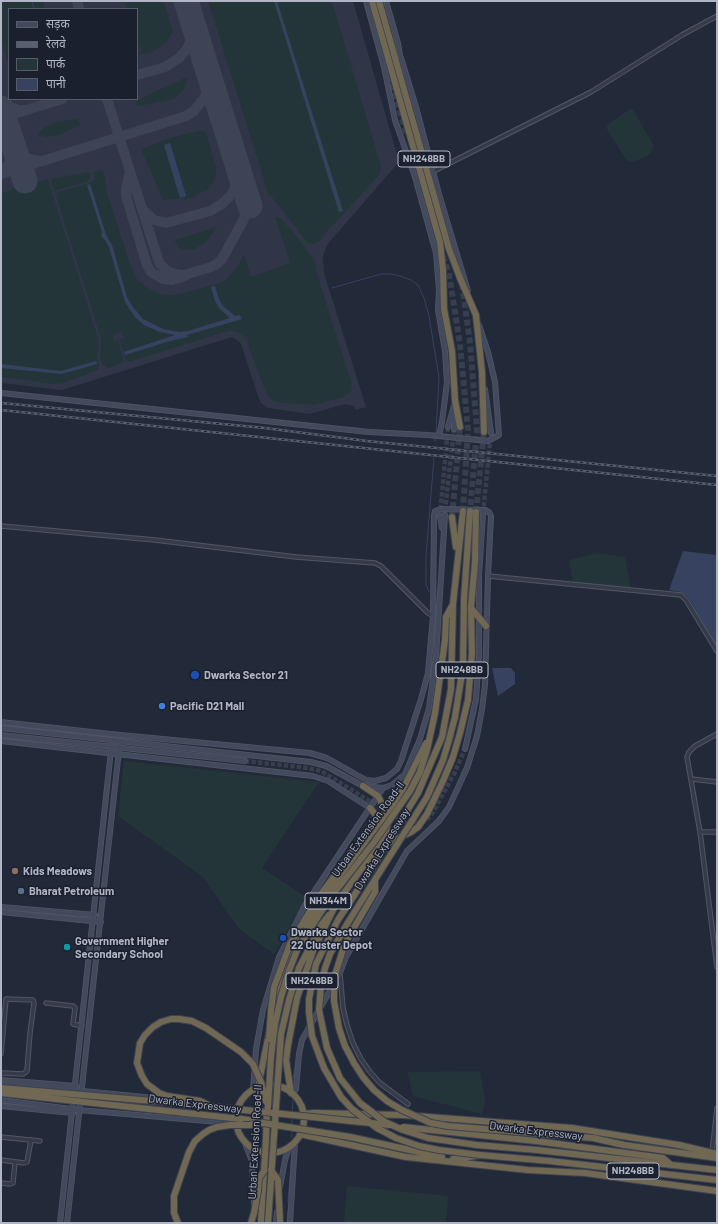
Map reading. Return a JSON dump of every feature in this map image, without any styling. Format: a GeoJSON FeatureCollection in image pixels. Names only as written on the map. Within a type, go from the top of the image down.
{"type":"FeatureCollection","features":[{"type":"Feature","properties":{"kind":"highway","name":"NH248BB"},"geometry":{"type":"LineString","coordinates":[[372,1],[438,234],[443,270],[444,309],[452,351],[456,400]]}},
{"type":"Feature","properties":{"kind":"highway","name":"NH248BB"},"geometry":{"type":"LineString","coordinates":[[379,1],[397,56],[431,173],[449,249],[476,315]]}},
{"type":"Feature","properties":{"kind":"highway"},"geometry":{"type":"LineString","coordinates":[[476,315],[482,372],[484,432]]}},
{"type":"Feature","properties":{"kind":"highway"},"geometry":{"type":"LineString","coordinates":[[456,400],[457,428]]}},
{"type":"Feature","properties":{"kind":"highway","name":"NH248BB"},"geometry":{"type":"LineString","coordinates":[[453,604],[463,510]]}},
{"type":"Feature","properties":{"kind":"highway","name":"NH248BB"},"geometry":{"type":"LineString","coordinates":[[464,599],[467,560],[476,512]]}},
{"type":"Feature","properties":{"kind":"highway"},"geometry":{"type":"LineString","coordinates":[[376,849],[418,827],[427,814],[453,757],[468,700],[472,652],[471,608],[475,562],[476,512]]}},
{"type":"Feature","properties":{"kind":"highway"},"geometry":{"type":"LineString","coordinates":[[452,517],[458,559]]}},
{"type":"Feature","properties":{"kind":"highway"},"geometry":{"type":"LineString","coordinates":[[467,560],[475,562]]}},
{"type":"Feature","properties":{"kind":"highway"},"geometry":{"type":"LineString","coordinates":[[464,599],[486,626]]}},
{"type":"Feature","properties":{"kind":"highway","name":"Dwarka Expressway"},"geometry":{"type":"LineString","coordinates":[[464,599],[463,667],[455,716],[443,760],[427,797],[347,924],[330,954],[325,968],[321,984],[319,1010],[327,1048],[333,1064],[340,1078],[360,1103],[385,1122],[403,1130],[428,1138],[477,1146],[544,1151],[717,1170]]}},
{"type":"Feature","properties":{"kind":"highway","name":"Urban Extension Road-II"},"geometry":{"type":"LineString","coordinates":[[261,1223],[271,1056],[275,1024],[281,997],[298,948],[334,892],[386,828],[410,791],[420,772],[427,750],[435,713],[445,640],[446,617],[453,604]]}},
{"type":"Feature","properties":{"kind":"highway","name":"Dwarka Expressway"},"geometry":{"type":"LineString","coordinates":[[453,604],[451,689],[442,737],[418,794],[338,920],[316,964],[308,999],[312,1036],[324,1068],[341,1097],[366,1121],[396,1138],[419,1146],[480,1155],[717,1180]]}},
{"type":"Feature","properties":{"kind":"highway"},"geometry":{"type":"LineString","coordinates":[[255,1089],[266,1056],[273,1011],[279,988],[292,952],[306,925],[330,889],[404,787],[431,733]]}},
{"type":"Feature","properties":{"kind":"highway"},"geometry":{"type":"LineString","coordinates":[[292,1094],[286,1060],[297,998],[313,951],[336,904],[376,849],[386,828],[387,814],[378,796],[363,786]]}},
{"type":"Feature","properties":{"kind":"highway"},"geometry":{"type":"LineString","coordinates":[[370,808],[376,814],[377,824]]}},
{"type":"Feature","properties":{"kind":"highway"},"geometry":{"type":"LineString","coordinates":[[377,824],[386,828]]}},
{"type":"Feature","properties":{"kind":"highway"},"geometry":{"type":"LineString","coordinates":[[271,1056],[268,1048],[274,987],[290,944],[311,909],[350,855],[377,824]]}},
{"type":"Feature","properties":{"kind":"highway"},"geometry":{"type":"LineString","coordinates":[[375,880],[375,892],[345,943],[336,972],[334,1001],[339,1028],[345,1046],[354,1063],[374,1090],[387,1101],[402,1110],[432,1122],[448,1126],[593,1138],[717,1158]]}},
{"type":"Feature","properties":{"kind":"highway","name":"Urban Extension Road-II"},"geometry":{"type":"LineString","coordinates":[[268,1223],[282,1034],[288,1000],[299,968],[321,925],[336,904]]}},
{"type":"Feature","properties":{"kind":"highway"},"geometry":{"type":"LineString","coordinates":[[214,1107],[200,1101],[167,1096],[159,1093],[147,1084],[139,1070],[137,1063],[138,1053],[140,1043],[153,1027],[161,1022],[171,1019],[185,1019],[199,1024],[227,1042],[253,1064],[259,1077],[268,1107]]}},
{"type":"Feature","properties":{"kind":"highway"},"geometry":{"type":"LineString","coordinates":[[267,1086],[276,1086],[292,1094],[301,1106],[303,1124],[295,1143],[289,1147],[275,1153],[259,1152],[251,1148],[239,1133],[236,1123],[238,1107],[242,1100],[255,1089],[267,1086]]}},
{"type":"Feature","properties":{"kind":"highway","name":"Dwarka Expressway"},"geometry":{"type":"LineString","coordinates":[[1,1088],[214,1107],[559,1144],[663,1158],[672,1166]]}},
{"type":"Feature","properties":{"kind":"highway","name":"Dwarka Expressway"},"geometry":{"type":"LineString","coordinates":[[1,1093],[182,1112],[263,1123],[350,1136],[414,1152],[458,1159],[480,1155]]}},
{"type":"Feature","properties":{"kind":"highway"},"geometry":{"type":"LineString","coordinates":[[303,1114],[403,1115],[572,1128],[679,1145],[714,1153]]}},
{"type":"Feature","properties":{"kind":"highway"},"geometry":{"type":"LineString","coordinates":[[178,1223],[174,1212],[174,1196],[189,1152],[195,1141],[202,1134],[217,1127],[263,1123]]}},
{"type":"Feature","properties":{"kind":"highway"},"geometry":{"type":"LineString","coordinates":[[300,1134],[406,1157],[528,1170],[584,1173],[717,1191]]}},
{"type":"Feature","properties":{"kind":"highway"},"geometry":{"type":"LineString","coordinates":[[251,1223],[254,1214],[259,1178],[264,1170]]}},
{"type":"Feature","properties":{"kind":"highway"},"geometry":{"type":"LineString","coordinates":[[271,1170],[278,1180],[280,1223]]}},
{"type":"Feature","properties":{"kind":"street"},"geometry":{"type":"LineString","coordinates":[[366,1],[384,67],[396,120],[415,177],[436,253],[439,290],[438,310],[445,351],[447,382],[439,436]]}},
{"type":"Feature","properties":{"kind":"street"},"geometry":{"type":"LineString","coordinates":[[386,1],[398,43],[397,56]]}},
{"type":"Feature","properties":{"kind":"street"},"geometry":{"type":"LineString","coordinates":[[431,173],[591,92],[682,35],[717,16]]}},
{"type":"Feature","properties":{"kind":"street"},"geometry":{"type":"LineString","coordinates":[[1,393],[369,432],[439,436],[483,441],[492,440],[499,435],[495,382],[488,352],[476,315]]}},
{"type":"Feature","properties":{"kind":"street"},"geometry":{"type":"LineString","coordinates":[[482,372],[491,433]]}},
{"type":"Feature","properties":{"kind":"street"},"geometry":{"type":"LineString","coordinates":[[448,428],[456,400]]}},
{"type":"Feature","properties":{"kind":"street"},"geometry":{"type":"LineString","coordinates":[[1,722],[310,754],[327,758],[366,780],[382,780],[392,774],[397,769],[401,761],[428,673],[433,616],[435,511],[441,509],[485,510],[489,512],[491,516],[484,698],[477,736],[467,768],[449,807],[438,821],[407,851],[403,857],[346,957],[340,973],[302,1040],[299,1054],[296,1089],[292,1094]]}},
{"type":"Feature","properties":{"kind":"street"},"geometry":{"type":"LineString","coordinates":[[465,749],[476,699],[479,654],[479,575],[476,512]]}},
{"type":"Feature","properties":{"kind":"street"},"geometry":{"type":"LineString","coordinates":[[1,728],[311,762],[326,766],[363,786],[383,788],[397,782],[405,774],[424,727],[433,678],[444,534],[442,516]]}},
{"type":"Feature","properties":{"kind":"street"},"geometry":{"type":"LineString","coordinates":[[1,526],[155,540],[296,557],[375,563],[381,566],[428,613],[433,616]]}},
{"type":"Feature","properties":{"kind":"street"},"geometry":{"type":"LineString","coordinates":[[488,576],[681,595],[686,600],[717,651]]}},
{"type":"Feature","properties":{"kind":"street"},"geometry":{"type":"LineString","coordinates":[[433,606],[439,608]]}},
{"type":"Feature","properties":{"kind":"street"},"geometry":{"type":"LineString","coordinates":[[717,734],[695,746],[689,752],[687,759],[692,779],[700,832],[717,967]]}},
{"type":"Feature","properties":{"kind":"street"},"geometry":{"type":"LineString","coordinates":[[1,735],[246,761]]}},
{"type":"Feature","properties":{"kind":"street"},"geometry":{"type":"LineString","coordinates":[[60,1223],[112,740]]}},
{"type":"Feature","properties":{"kind":"street"},"geometry":{"type":"LineString","coordinates":[[1,741],[313,776],[328,781],[370,808]]}},
{"type":"Feature","properties":{"kind":"street"},"geometry":{"type":"LineString","coordinates":[[67,1223],[102,916],[120,741]]}},
{"type":"Feature","properties":{"kind":"street"},"geometry":{"type":"LineString","coordinates":[[252,755],[258,749]]}},
{"type":"Feature","properties":{"kind":"street"},"geometry":{"type":"LineString","coordinates":[[692,779],[717,782]]}},
{"type":"Feature","properties":{"kind":"street"},"geometry":{"type":"LineString","coordinates":[[255,1089],[256,1049],[263,1010],[279,957],[304,908],[383,788]]}},
{"type":"Feature","properties":{"kind":"street"},"geometry":{"type":"LineString","coordinates":[[700,832],[717,832]]}},
{"type":"Feature","properties":{"kind":"street"},"geometry":{"type":"LineString","coordinates":[[1,907],[102,916]]}},
{"type":"Feature","properties":{"kind":"street"},"geometry":{"type":"LineString","coordinates":[[1,912],[101,922]]}},
{"type":"Feature","properties":{"kind":"street"},"geometry":{"type":"LineString","coordinates":[[340,973],[343,1008],[353,1043],[370,1072],[380,1083],[408,1104]]}},
{"type":"Feature","properties":{"kind":"street"},"geometry":{"type":"LineString","coordinates":[[1,1054],[6,999],[33,1000],[34,1003],[27,1070],[23,1074],[1,1073]]}},
{"type":"Feature","properties":{"kind":"street"},"geometry":{"type":"LineString","coordinates":[[46,1003],[73,1006],[75,1008],[74,1024],[82,1026]]}},
{"type":"Feature","properties":{"kind":"street"},"geometry":{"type":"LineString","coordinates":[[1,1080],[75,1088],[82,1091],[238,1107]]}},
{"type":"Feature","properties":{"kind":"street"},"geometry":{"type":"LineString","coordinates":[[1,1083],[75,1088]]}},
{"type":"Feature","properties":{"kind":"street"},"geometry":{"type":"LineString","coordinates":[[1,1100],[73,1111]]}},
{"type":"Feature","properties":{"kind":"street"},"geometry":{"type":"LineString","coordinates":[[1,1106],[73,1111],[79,1110],[236,1123]]}},
{"type":"Feature","properties":{"kind":"street"},"geometry":{"type":"LineString","coordinates":[[714,1153],[717,1108]]}},
{"type":"Feature","properties":{"kind":"street"},"geometry":{"type":"LineString","coordinates":[[70,1128],[77,1129]]}},
{"type":"Feature","properties":{"kind":"street"},"geometry":{"type":"LineString","coordinates":[[1,1136],[40,1141]]}},
{"type":"Feature","properties":{"kind":"street"},"geometry":{"type":"LineString","coordinates":[[1,1160],[24,1163],[27,1162],[31,1140]]}},
{"type":"Feature","properties":{"kind":"street"},"geometry":{"type":"LineString","coordinates":[[244,1141],[252,1161],[254,1223]]}},
{"type":"Feature","properties":{"kind":"street"},"geometry":{"type":"LineString","coordinates":[[290,1223],[295,1143]]}},
{"type":"Feature","properties":{"kind":"street"},"geometry":{"type":"LineString","coordinates":[[276,1223],[281,1182],[289,1147]]}},
{"type":"Feature","properties":{"kind":"street"},"geometry":{"type":"LineString","coordinates":[[1,1183],[14,1183],[15,1162]]}},
{"type":"Feature","properties":{"kind":"shaded area"},"geometry":{"type":"Polygon","coordinates":[[[1,1],[353,1],[399,162],[327,245],[323,256],[324,273],[366,407],[356,410],[354,406],[345,404],[310,414],[268,408],[261,403],[258,396],[241,344],[232,337],[62,390],[1,383],[1,1]]]}},
{"type":"Feature","properties":{"kind":"green space"},"geometry":{"type":"Polygon","coordinates":[[[1,1],[43,1],[45,8],[8,8],[8,62],[1,39],[1,1]]]}},
{"type":"Feature","properties":{"kind":"green space"},"geometry":{"type":"Polygon","coordinates":[[[125,1],[164,1],[173,32],[165,44],[153,52],[138,55],[138,53],[141,52],[138,43],[138,8],[127,8],[125,1]]]}},
{"type":"Feature","properties":{"kind":"green space"},"geometry":{"type":"Polygon","coordinates":[[[208,1],[332,1],[381,166],[379,175],[326,232],[320,241],[316,243],[312,244],[307,242],[271,196],[269,196],[208,1]]]}},
{"type":"Feature","properties":{"kind":"green space"},"geometry":{"type":"Polygon","coordinates":[[[187,77],[184,90],[174,99],[139,106],[135,105],[137,101],[148,95],[187,77]]]}},
{"type":"Feature","properties":{"kind":"green space"},"geometry":{"type":"Polygon","coordinates":[[[632,108],[654,146],[650,154],[634,162],[627,161],[605,126],[632,108]]]}},
{"type":"Feature","properties":{"kind":"green space"},"geometry":{"type":"Polygon","coordinates":[[[78,119],[80,125],[60,135],[47,137],[37,135],[44,127],[56,122],[78,119]]]}},
{"type":"Feature","properties":{"kind":"green space"},"geometry":{"type":"Polygon","coordinates":[[[202,130],[206,133],[216,166],[213,183],[209,188],[194,197],[185,200],[184,198],[163,200],[141,149],[170,138],[202,130]],[[170,143],[164,145],[181,198],[186,196],[170,143]]]}},
{"type":"Feature","properties":{"kind":"green space"},"geometry":{"type":"Polygon","coordinates":[[[100,170],[104,172],[108,196],[131,267],[137,279],[146,287],[161,294],[173,295],[220,283],[227,279],[237,268],[244,254],[251,277],[290,263],[275,217],[279,217],[294,233],[315,261],[317,274],[352,384],[351,392],[343,397],[314,405],[275,402],[267,395],[246,339],[234,331],[228,331],[129,362],[126,360],[119,340],[124,338],[122,332],[113,335],[115,341],[118,340],[124,362],[109,368],[103,365],[100,359],[101,339],[55,193],[90,183],[95,179],[94,172],[100,170]],[[90,184],[102,232],[101,236],[109,247],[125,302],[135,317],[144,325],[155,330],[176,335],[124,352],[125,355],[242,319],[230,313],[223,306],[215,286],[220,309],[231,318],[188,331],[179,332],[163,329],[143,319],[132,306],[127,297],[112,245],[106,235],[90,184]]]}},
{"type":"Feature","properties":{"kind":"green space"},"geometry":{"type":"Polygon","coordinates":[[[89,172],[91,177],[86,182],[54,191],[50,179],[89,172]]]}},
{"type":"Feature","properties":{"kind":"green space"},"geometry":{"type":"Polygon","coordinates":[[[48,179],[98,338],[99,346],[97,358],[99,366],[98,370],[63,383],[54,384],[1,377],[1,368],[62,374],[95,361],[61,371],[1,364],[1,193],[48,179]]]}},
{"type":"Feature","properties":{"kind":"green space"},"geometry":{"type":"Polygon","coordinates":[[[217,227],[206,242],[195,249],[184,250],[180,248],[174,240],[217,227]]]}},
{"type":"Feature","properties":{"kind":"green space"},"geometry":{"type":"Polygon","coordinates":[[[597,553],[625,557],[631,589],[573,583],[569,560],[597,553]]]}},
{"type":"Feature","properties":{"kind":"green space"},"geometry":{"type":"Polygon","coordinates":[[[124,761],[319,782],[262,868],[307,898],[274,954],[239,929],[203,877],[118,816],[124,761]]]}},
{"type":"Feature","properties":{"kind":"green space"},"geometry":{"type":"Polygon","coordinates":[[[480,1071],[485,1101],[482,1114],[413,1096],[407,1072],[480,1071]]]}},
{"type":"Feature","properties":{"kind":"green space"},"geometry":{"type":"Polygon","coordinates":[[[347,1186],[448,1196],[446,1223],[344,1223],[347,1186]]]}},
{"type":"Feature","properties":{"kind":"water"},"geometry":{"type":"Polygon","coordinates":[[[274,1],[277,1],[343,211],[339,212],[274,1]]]}},
{"type":"Feature","properties":{"kind":"water"},"geometry":{"type":"Polygon","coordinates":[[[170,143],[186,196],[180,198],[164,145],[170,143]]]}},
{"type":"Feature","properties":{"kind":"water"},"geometry":{"type":"Polygon","coordinates":[[[90,184],[106,235],[112,245],[127,297],[132,306],[143,319],[163,329],[179,332],[188,331],[230,318],[220,309],[215,301],[211,287],[215,286],[223,306],[235,316],[240,315],[242,319],[187,335],[188,337],[125,355],[124,352],[175,335],[160,332],[144,325],[135,317],[125,302],[109,247],[101,236],[102,232],[87,185],[90,184]]]}},
{"type":"Feature","properties":{"kind":"water"},"geometry":{"type":"Polygon","coordinates":[[[96,361],[97,364],[62,374],[1,368],[1,364],[61,371],[96,361]]]}},
{"type":"Feature","properties":{"kind":"water"},"geometry":{"type":"Polygon","coordinates":[[[683,551],[717,555],[717,647],[688,597],[681,592],[669,590],[683,551]]]}},
{"type":"Feature","properties":{"kind":"water"},"geometry":{"type":"Polygon","coordinates":[[[492,668],[511,668],[515,673],[515,684],[498,696],[492,668]]]}},
{"type":"Feature","properties":{"kind":"waterway"},"geometry":{"type":"LineString","coordinates":[[32,1],[34,8]]}},
{"type":"Feature","properties":{"kind":"waterway"},"geometry":{"type":"LineString","coordinates":[[332,288],[381,274],[400,276],[411,280],[418,285],[424,298],[429,316],[439,377],[436,433]]}},
{"type":"Feature","properties":{"kind":"waterway"},"geometry":{"type":"LineString","coordinates":[[429,592],[426,584],[426,556],[434,458]]}},
{"type":"Feature","properties":{"kind":"waterway"},"geometry":{"type":"LineString","coordinates":[[461,773],[465,766]]}},
{"type":"Feature","properties":{"kind":"waterway"},"geometry":{"type":"LineString","coordinates":[[420,836],[439,816]]}},
{"type":"Feature","properties":{"kind":"waterway"},"geometry":{"type":"LineString","coordinates":[[354,938],[404,852]]}},
{"type":"Feature","properties":{"kind":"waterway"},"geometry":{"type":"LineString","coordinates":[[323,996],[331,984]]}},
{"type":"Feature","properties":{"kind":"waterway"},"geometry":{"type":"LineString","coordinates":[[312,1017],[316,1009]]}},
{"type":"Feature","properties":{"kind":"waterway"},"geometry":{"type":"LineString","coordinates":[[293,1079],[299,1043]]}},
{"type":"Feature","properties":{"kind":"waterway"},"geometry":{"type":"LineString","coordinates":[[292,1112],[293,1101]]}},
{"type":"Feature","properties":{"kind":"waterway"},"geometry":{"type":"LineString","coordinates":[[292,1117],[292,1124]]}},
{"type":"Feature","properties":{"kind":"waterway"},"geometry":{"type":"LineString","coordinates":[[292,1131],[292,1137]]}},
{"type":"Feature","properties":{"kind":"waterway"},"geometry":{"type":"LineString","coordinates":[[288,1202],[292,1151]]}},
{"type":"Feature","properties":{"kind":"waterway"},"geometry":{"type":"LineString","coordinates":[[287,1223],[288,1210]]}},
{"type":"Feature","properties":{"kind":"taxiway"},"geometry":{"type":"LineString","coordinates":[[77,1],[79,8]]}},
{"type":"Feature","properties":{"kind":"taxiway"},"geometry":{"type":"LineString","coordinates":[[138,75],[165,67],[179,58],[187,49],[191,40],[192,23]]}},
{"type":"Feature","properties":{"kind":"taxiway"},"geometry":{"type":"LineString","coordinates":[[1,174],[186,116],[194,111],[204,98],[208,88],[209,73]]}},
{"type":"Feature","properties":{"kind":"taxiway"},"geometry":{"type":"LineString","coordinates":[[1,100],[8,106],[18,110],[24,110]]}},
{"type":"Feature","properties":{"kind":"taxiway"},"geometry":{"type":"LineString","coordinates":[[1,118],[59,100]]}},
{"type":"Feature","properties":{"kind":"taxiway"},"geometry":{"type":"LineString","coordinates":[[107,100],[158,259],[160,264],[166,270],[175,274],[184,275],[217,264],[222,259],[244,219],[248,198]]}},
{"type":"Feature","properties":{"kind":"taxiway"},"geometry":{"type":"LineString","coordinates":[[11,141],[16,150],[24,158],[40,161]]}},
{"type":"Feature","properties":{"kind":"taxiway"},"geometry":{"type":"LineString","coordinates":[[1,173],[11,160],[13,151],[11,143]]}},
{"type":"Feature","properties":{"kind":"taxiway"},"geometry":{"type":"LineString","coordinates":[[144,211],[154,220],[166,223],[210,211],[222,204],[232,194],[239,169]]}},
{"type":"Feature","properties":{"kind":"taxiway"},"geometry":{"type":"LineString","coordinates":[[130,171],[126,196],[147,265],[151,272],[163,279],[172,280],[185,276]]}},
{"type":"Feature","properties":{"kind":"runway"},"geometry":{"type":"LineString","coordinates":[[186,1],[250,206]]}},
{"type":"Feature","properties":{"kind":"runway"},"geometry":{"type":"LineString","coordinates":[[1,108],[25,181]]}},
{"type":"Feature","properties":{"kind":"tunnel"},"geometry":{"type":"LineString","coordinates":[[383,1],[399,58]]}},
{"type":"Feature","properties":{"kind":"tunnel"},"geometry":{"type":"LineString","coordinates":[[372,15],[407,136]]}},
{"type":"Feature","properties":{"kind":"tunnel"},"geometry":{"type":"LineString","coordinates":[[401,66],[426,156]]}},
{"type":"Feature","properties":{"kind":"tunnel"},"geometry":{"type":"LineString","coordinates":[[447,230],[457,261]]}},
{"type":"Feature","properties":{"kind":"tunnel"},"geometry":{"type":"LineString","coordinates":[[443,256],[449,274],[460,344],[468,430],[463,511]]}},
{"type":"Feature","properties":{"kind":"tunnel"},"geometry":{"type":"LineString","coordinates":[[462,284],[470,343],[477,430],[470,511]]}},
{"type":"Feature","properties":{"kind":"tunnel"},"geometry":{"type":"LineString","coordinates":[[440,516],[448,427]]}},
{"type":"Feature","properties":{"kind":"tunnel"},"geometry":{"type":"LineString","coordinates":[[452,517],[460,427]]}},
{"type":"Feature","properties":{"kind":"tunnel"},"geometry":{"type":"LineString","coordinates":[[445,511],[454,429]]}},
{"type":"Feature","properties":{"kind":"tunnel"},"geometry":{"type":"LineString","coordinates":[[476,512],[484,432]]}},
{"type":"Feature","properties":{"kind":"tunnel"},"geometry":{"type":"LineString","coordinates":[[483,513],[491,433]]}},
{"type":"Feature","properties":{"kind":"tunnel"},"geometry":{"type":"LineString","coordinates":[[391,814],[399,820],[412,823],[422,823],[431,816],[454,774],[465,749]]}},
{"type":"Feature","properties":{"kind":"tunnel"},"geometry":{"type":"LineString","coordinates":[[245,761],[308,768],[321,771],[384,810]]}},
{"type":"Feature","properties":{"kind":"railway"},"geometry":{"type":"LineString","coordinates":[[1,403],[265,428],[367,441],[717,476]]}},
{"type":"Feature","properties":{"kind":"railway"},"geometry":{"type":"LineString","coordinates":[[1,410],[717,485]]}},
{"type":"Feature","properties":{"kind":"place","name":"Dwarka Sector 21"},"geometry":{"type":"Point","coordinates":[195,675]}},
{"type":"Feature","properties":{"kind":"place","name":"Pacific D21 Mall"},"geometry":{"type":"Point","coordinates":[162,706]}},
{"type":"Feature","properties":{"kind":"place","name":"Kids Meadows"},"geometry":{"type":"Point","coordinates":[15,871]}},
{"type":"Feature","properties":{"kind":"place","name":"Bharat Petroleum"},"geometry":{"type":"Point","coordinates":[21,891]}},
{"type":"Feature","properties":{"kind":"place","name":"Dwarka Sector 22 Cluster Depot"},"geometry":{"type":"Point","coordinates":[283,938]}},
{"type":"Feature","properties":{"kind":"place","name":"Government Higher Secondary School"},"geometry":{"type":"Point","coordinates":[67,947]}}]}
